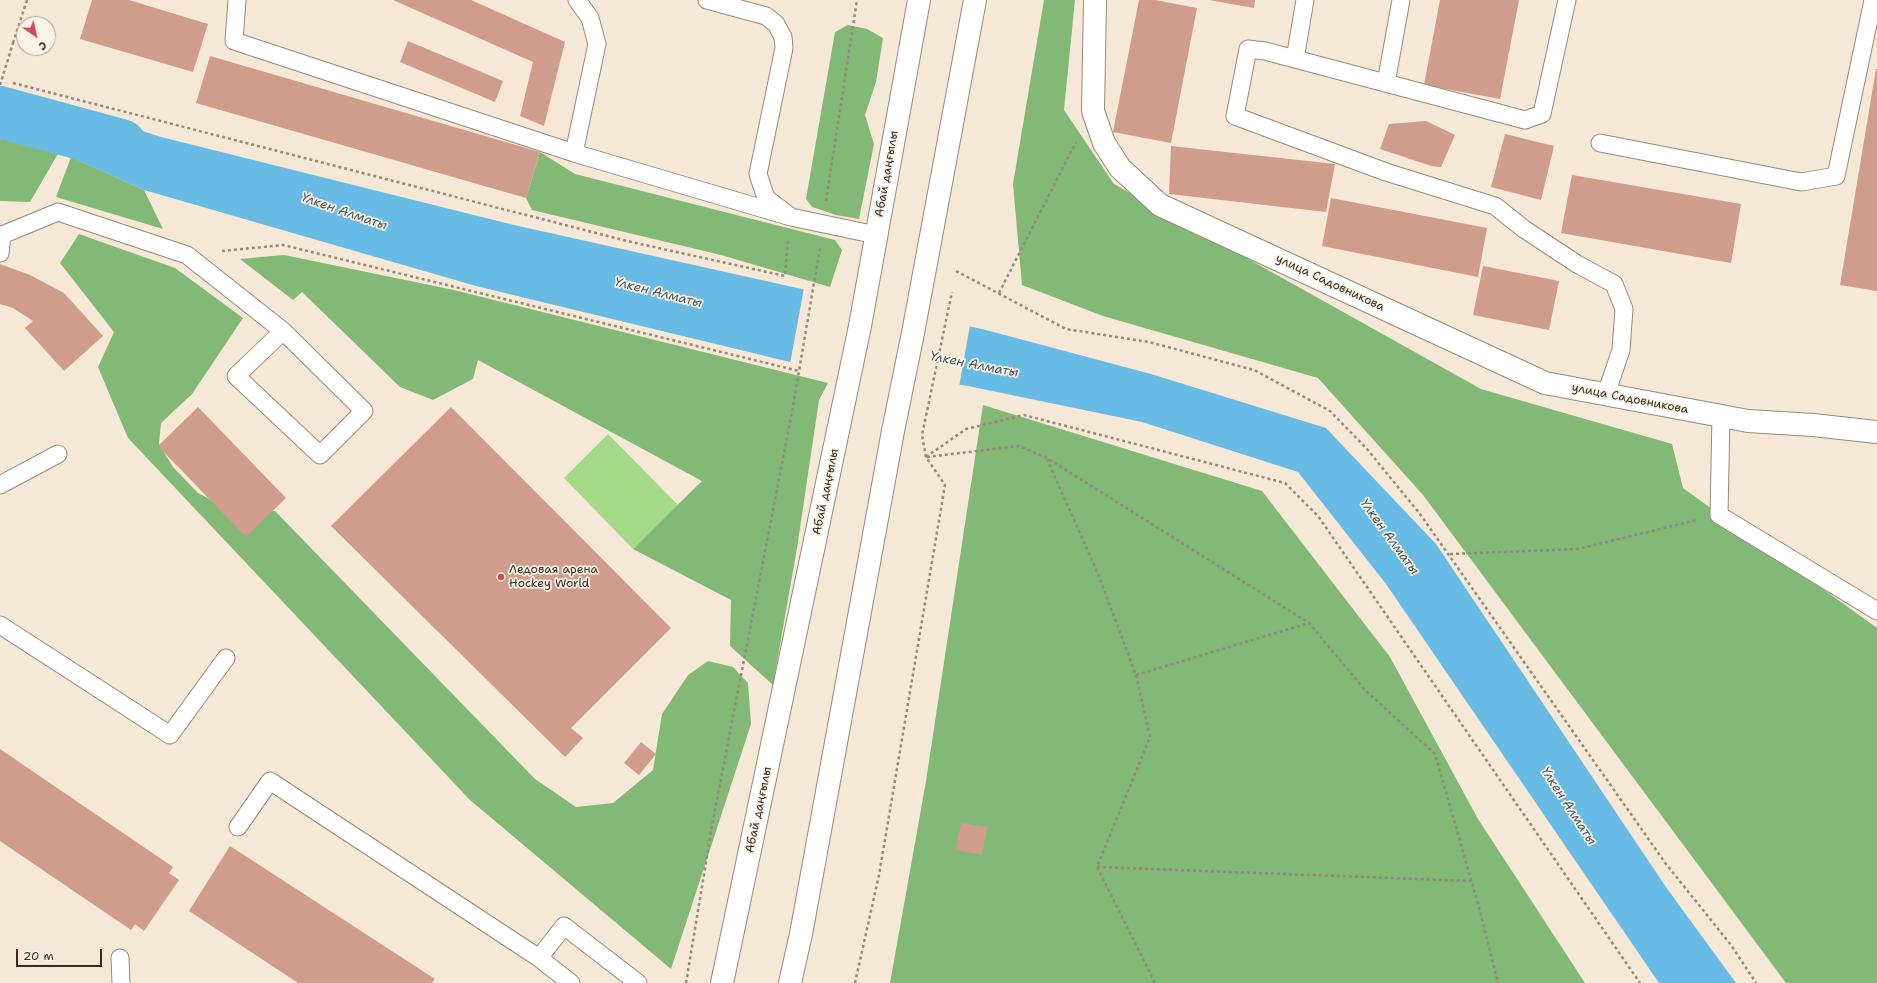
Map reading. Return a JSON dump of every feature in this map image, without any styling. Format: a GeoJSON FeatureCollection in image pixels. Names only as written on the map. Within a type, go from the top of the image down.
{"type":"FeatureCollection","features":[{"type":"Feature","properties":{"kind":"main road","name":"Абай даңғылы"},"geometry":{"type":"LineString","coordinates":[[722,983],[841,420],[869,278],[919,0]]}},
{"type":"Feature","properties":{"kind":"main road"},"geometry":{"type":"LineString","coordinates":[[790,983],[801,934],[892,431],[975,0]]}},
{"type":"Feature","properties":{"kind":"main road","name":"улица Садовникова"},"geometry":{"type":"LineString","coordinates":[[1095,0],[1092,111],[1104,143],[1120,168],[1160,205],[1545,382],[1748,422],[1813,425],[1877,432]]}},
{"type":"Feature","properties":{"kind":"lane"},"geometry":{"type":"LineString","coordinates":[[237,0],[234,41],[574,154],[791,217],[876,234]]}},
{"type":"Feature","properties":{"kind":"lane"},"geometry":{"type":"LineString","coordinates":[[574,154],[597,44],[590,18],[577,0]]}},
{"type":"Feature","properties":{"kind":"lane"},"geometry":{"type":"LineString","coordinates":[[707,0],[766,16],[776,24],[783,37],[784,48],[758,174],[766,198],[791,217]]}},
{"type":"Feature","properties":{"kind":"lane"},"geometry":{"type":"LineString","coordinates":[[1294,59],[1306,0]]}},
{"type":"Feature","properties":{"kind":"lane"},"geometry":{"type":"LineString","coordinates":[[1386,83],[1401,0]]}},
{"type":"Feature","properties":{"kind":"lane"},"geometry":{"type":"LineString","coordinates":[[1567,0],[1542,114],[1525,120],[1265,51],[1248,49],[1235,116],[1386,172],[1495,206],[1524,229],[1577,264],[1614,284],[1624,309],[1622,350],[1606,394]]}},
{"type":"Feature","properties":{"kind":"lane"},"geometry":{"type":"LineString","coordinates":[[1600,143],[1802,182],[1836,176],[1873,0]]}},
{"type":"Feature","properties":{"kind":"lane"},"geometry":{"type":"LineString","coordinates":[[0,253],[1,235],[58,212],[187,255],[283,331],[364,411],[320,455],[236,376],[283,331]]}},
{"type":"Feature","properties":{"kind":"lane"},"geometry":{"type":"LineString","coordinates":[[1720,416],[1719,515],[1877,611]]}},
{"type":"Feature","properties":{"kind":"lane"},"geometry":{"type":"LineString","coordinates":[[0,485],[58,454]]}},
{"type":"Feature","properties":{"kind":"lane"},"geometry":{"type":"LineString","coordinates":[[0,625],[170,735],[226,658]]}},
{"type":"Feature","properties":{"kind":"lane"},"geometry":{"type":"LineString","coordinates":[[238,827],[270,781],[539,958],[571,983]]}},
{"type":"Feature","properties":{"kind":"lane"},"geometry":{"type":"LineString","coordinates":[[539,958],[564,926],[638,983]]}},
{"type":"Feature","properties":{"kind":"lane"},"geometry":{"type":"LineString","coordinates":[[120,958],[121,983]]}},
{"type":"Feature","properties":{"kind":"path"},"geometry":{"type":"LineString","coordinates":[[0,85],[27,0]]}},
{"type":"Feature","properties":{"kind":"path"},"geometry":{"type":"LineString","coordinates":[[686,983],[713,820],[800,371],[818,269],[823,224],[857,0]]}},
{"type":"Feature","properties":{"kind":"path"},"geometry":{"type":"LineString","coordinates":[[13,83],[627,241],[786,276],[791,217]]}},
{"type":"Feature","properties":{"kind":"path"},"geometry":{"type":"LineString","coordinates":[[999,293],[1092,111]]}},
{"type":"Feature","properties":{"kind":"path"},"geometry":{"type":"LineString","coordinates":[[187,255],[283,245],[800,371]]}},
{"type":"Feature","properties":{"kind":"path"},"geometry":{"type":"LineString","coordinates":[[956,271],[1066,329],[1149,342],[1254,370],[1330,411],[1367,449],[1420,514],[1666,864],[1730,945],[1756,983]]}},
{"type":"Feature","properties":{"kind":"path"},"geometry":{"type":"LineString","coordinates":[[855,983],[878,875],[945,485],[926,457],[922,435],[952,292]]}},
{"type":"Feature","properties":{"kind":"path"},"geometry":{"type":"LineString","coordinates":[[926,457],[966,429],[1024,415],[1285,483],[1318,516],[1640,983]]}},
{"type":"Feature","properties":{"kind":"path"},"geometry":{"type":"LineString","coordinates":[[926,457],[1018,446],[1047,458],[1310,623],[1365,690],[1435,754],[1498,983]]}},
{"type":"Feature","properties":{"kind":"path"},"geometry":{"type":"LineString","coordinates":[[1047,458],[1098,574],[1136,675],[1150,736],[1097,867],[1155,983]]}},
{"type":"Feature","properties":{"kind":"path"},"geometry":{"type":"LineString","coordinates":[[1449,554],[1578,549],[1719,515]]}},
{"type":"Feature","properties":{"kind":"path"},"geometry":{"type":"LineString","coordinates":[[1136,675],[1310,623]]}},
{"type":"Feature","properties":{"kind":"path"},"geometry":{"type":"LineString","coordinates":[[1097,867],[1471,881]]}},
{"type":"Feature","properties":{"kind":"green space"},"geometry":{"type":"Polygon","coordinates":[[[1044,0],[1075,0],[1064,110],[1114,184],[1481,389],[1672,444],[1683,488],[1877,628],[1877,983],[1786,983],[1423,495],[1318,378],[1103,316],[1022,285],[1013,184],[1044,0]]]}},
{"type":"Feature","properties":{"kind":"green space"},"geometry":{"type":"Polygon","coordinates":[[[848,25],[867,29],[883,38],[876,82],[865,115],[874,144],[859,219],[836,215],[812,207],[806,199],[835,32],[848,25]]]}},
{"type":"Feature","properties":{"kind":"green space"},"geometry":{"type":"Polygon","coordinates":[[[2,136],[46,146],[59,152],[30,202],[0,201],[0,140],[2,136]]]}},
{"type":"Feature","properties":{"kind":"green space"},"geometry":{"type":"Polygon","coordinates":[[[540,152],[575,174],[835,240],[842,250],[830,287],[721,255],[532,210],[526,198],[540,152]]]}},
{"type":"Feature","properties":{"kind":"green space"},"geometry":{"type":"Polygon","coordinates":[[[71,157],[144,190],[163,229],[56,197],[71,157]]]}},
{"type":"Feature","properties":{"kind":"green space"},"geometry":{"type":"Polygon","coordinates":[[[79,234],[175,268],[243,318],[192,394],[161,423],[159,444],[173,467],[198,493],[223,506],[253,512],[275,511],[535,779],[576,807],[613,803],[653,770],[662,714],[688,675],[708,661],[733,667],[748,683],[751,724],[671,969],[470,800],[128,438],[98,367],[114,332],[60,263],[79,234]]]}},
{"type":"Feature","properties":{"kind":"green space"},"geometry":{"type":"Polygon","coordinates":[[[284,255],[454,290],[828,383],[819,400],[797,548],[773,685],[730,646],[731,600],[633,549],[702,481],[478,360],[473,379],[433,400],[400,387],[302,292],[293,300],[240,259],[284,255]]]}},
{"type":"Feature","properties":{"kind":"green space"},"geometry":{"type":"Polygon","coordinates":[[[983,405],[1262,491],[1390,657],[1478,819],[1585,983],[890,983],[926,781],[983,405]]]}},
{"type":"Feature","properties":{"kind":"green space"},"geometry":{"type":"Polygon","coordinates":[[[608,434],[678,505],[633,549],[564,478],[608,434]]]}},
{"type":"Feature","properties":{"kind":"water"},"geometry":{"type":"Polygon","coordinates":[[[58,104],[161,137],[514,225],[986,330],[1151,374],[1326,428],[1436,544],[1668,890],[1736,983],[1659,983],[1386,584],[1298,472],[1142,422],[968,386],[790,362],[476,286],[144,190],[46,146],[58,104]]]}},
{"type":"Feature","properties":{"kind":"pier"},"geometry":{"type":"Polygon","coordinates":[[[804,288],[970,325],[959,387],[790,364],[804,288]]]}},
{"type":"Feature","properties":{"kind":"building"},"geometry":{"type":"Polygon","coordinates":[[[92,0],[129,0],[208,24],[193,72],[80,39],[92,0]]]}},
{"type":"Feature","properties":{"kind":"building"},"geometry":{"type":"Polygon","coordinates":[[[393,0],[471,0],[565,42],[544,126],[520,116],[533,62],[393,0]]]}},
{"type":"Feature","properties":{"kind":"building"},"geometry":{"type":"Polygon","coordinates":[[[1139,0],[1155,0],[1197,8],[1171,143],[1113,132],[1139,0]]]}},
{"type":"Feature","properties":{"kind":"building"},"geometry":{"type":"Polygon","coordinates":[[[1209,0],[1255,0],[1254,8],[1209,0]]]}},
{"type":"Feature","properties":{"kind":"building"},"geometry":{"type":"Polygon","coordinates":[[[1440,0],[1519,0],[1500,99],[1424,85],[1440,0]]]}},
{"type":"Feature","properties":{"kind":"building"},"geometry":{"type":"Polygon","coordinates":[[[408,41],[503,81],[495,102],[400,62],[408,41]]]}},
{"type":"Feature","properties":{"kind":"building"},"geometry":{"type":"Polygon","coordinates":[[[210,56],[540,152],[526,198],[196,103],[210,56]]]}},
{"type":"Feature","properties":{"kind":"building"},"geometry":{"type":"Polygon","coordinates":[[[1877,69],[1877,291],[1840,285],[1877,69]]]}},
{"type":"Feature","properties":{"kind":"building"},"geometry":{"type":"Polygon","coordinates":[[[1426,121],[1455,135],[1441,167],[1431,166],[1380,149],[1389,124],[1426,121]]]}},
{"type":"Feature","properties":{"kind":"building"},"geometry":{"type":"Polygon","coordinates":[[[1505,134],[1554,146],[1541,200],[1491,187],[1505,134]]]}},
{"type":"Feature","properties":{"kind":"building"},"geometry":{"type":"Polygon","coordinates":[[[1171,146],[1335,164],[1326,212],[1169,194],[1171,146]]]}},
{"type":"Feature","properties":{"kind":"building"},"geometry":{"type":"Polygon","coordinates":[[[1572,175],[1741,204],[1731,263],[1561,233],[1572,175]]]}},
{"type":"Feature","properties":{"kind":"building"},"geometry":{"type":"Polygon","coordinates":[[[1331,198],[1487,228],[1478,277],[1322,246],[1331,198]]]}},
{"type":"Feature","properties":{"kind":"building"},"geometry":{"type":"Polygon","coordinates":[[[0,264],[30,275],[64,293],[103,336],[64,371],[25,328],[33,321],[13,308],[0,304],[0,264]]]}},
{"type":"Feature","properties":{"kind":"building"},"geometry":{"type":"Polygon","coordinates":[[[1483,266],[1559,281],[1549,330],[1473,315],[1483,266]]]}},
{"type":"Feature","properties":{"kind":"building"},"geometry":{"type":"Polygon","coordinates":[[[198,407],[286,498],[246,537],[158,446],[198,407]]]}},
{"type":"Feature","properties":{"kind":"building","name":"Ледовая арена Hockey World"},"geometry":{"type":"Polygon","coordinates":[[[451,407],[671,628],[571,728],[583,738],[565,757],[331,526],[451,407]]]}},
{"type":"Feature","properties":{"kind":"building"},"geometry":{"type":"Polygon","coordinates":[[[641,742],[656,754],[639,775],[624,763],[641,742]]]}},
{"type":"Feature","properties":{"kind":"building"},"geometry":{"type":"Polygon","coordinates":[[[0,749],[173,867],[169,873],[179,880],[144,931],[135,924],[131,930],[0,841],[0,749]]]}},
{"type":"Feature","properties":{"kind":"building"},"geometry":{"type":"Polygon","coordinates":[[[961,823],[987,827],[982,855],[956,850],[961,823]]]}},
{"type":"Feature","properties":{"kind":"building"},"geometry":{"type":"Polygon","coordinates":[[[230,846],[435,979],[432,983],[298,983],[189,911],[230,846]]]}},
{"type":"Feature","properties":{"kind":"waterway","name":"Үлкен Алматы"},"geometry":{"type":"LineString","coordinates":[[0,112],[121,145]]}},
{"type":"Feature","properties":{"kind":"place","name":"Ледовая арена Hockey World"},"geometry":{"type":"Point","coordinates":[501,577]}}]}
